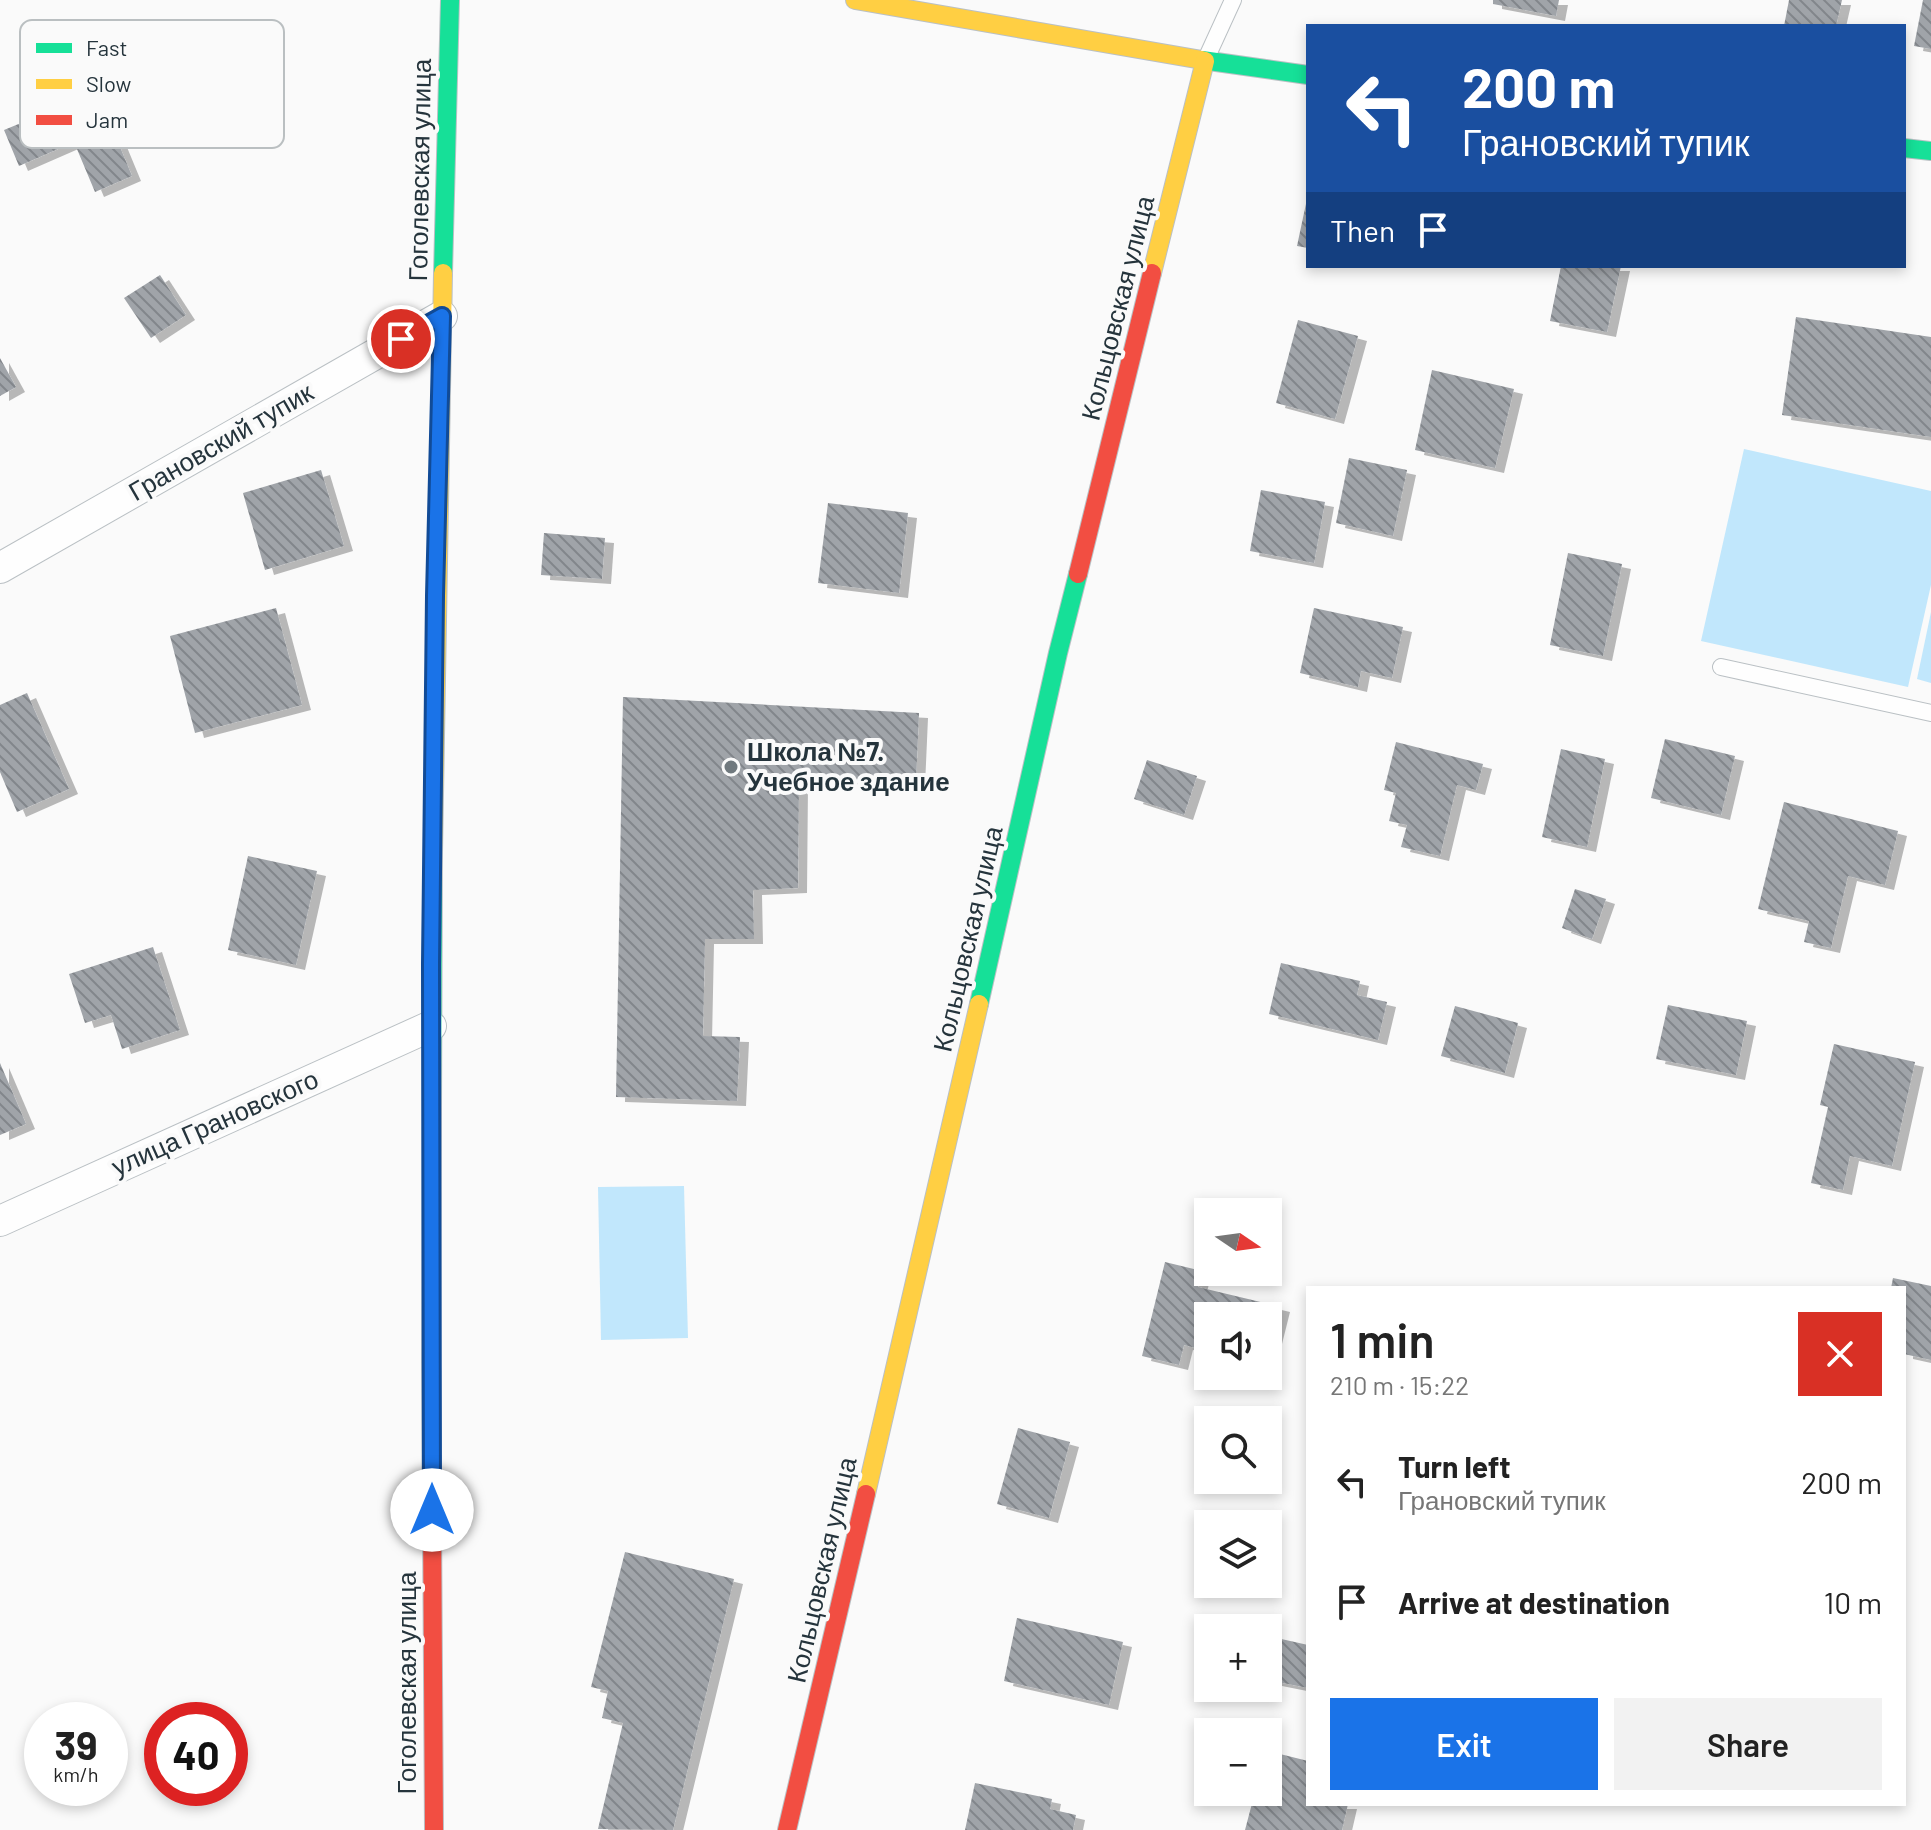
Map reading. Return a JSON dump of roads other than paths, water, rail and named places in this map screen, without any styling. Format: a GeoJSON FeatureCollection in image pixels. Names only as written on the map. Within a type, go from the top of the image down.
{"type":"FeatureCollection","features":[{"type":"Feature","properties":{"kind":"street","name":"Гоголевская улица"},"geometry":{"type":"LineString","coordinates":[[434,1830],[431,1026],[436,580],[450,0]]}},
{"type":"Feature","properties":{"kind":"street"},"geometry":{"type":"LineString","coordinates":[[855,0],[1205,61],[1306,75]]}},
{"type":"Feature","properties":{"kind":"street","name":"Кольцовская улица"},"geometry":{"type":"LineString","coordinates":[[787,1830],[940,1183],[1058,653],[1205,61]]}},
{"type":"Feature","properties":{"kind":"street"},"geometry":{"type":"LineString","coordinates":[[1906,148],[1931,151]]}},
{"type":"Feature","properties":{"kind":"street","name":"Грановский тупик"},"geometry":{"type":"LineString","coordinates":[[0,568],[442,316]]}},
{"type":"Feature","properties":{"kind":"street","name":"улица Грановского"},"geometry":{"type":"LineString","coordinates":[[0,1221],[431,1026]]}},
{"type":"Feature","properties":{"kind":"lane"},"geometry":{"type":"LineString","coordinates":[[1205,61],[1233,0]]}},
{"type":"Feature","properties":{"kind":"lane"},"geometry":{"type":"LineString","coordinates":[[1721,667],[1931,713]]}},
{"type":"Feature","properties":{"kind":"place","name":"Школа №7. Учебное здание"},"geometry":{"type":"Point","coordinates":[731,767]}}]}
